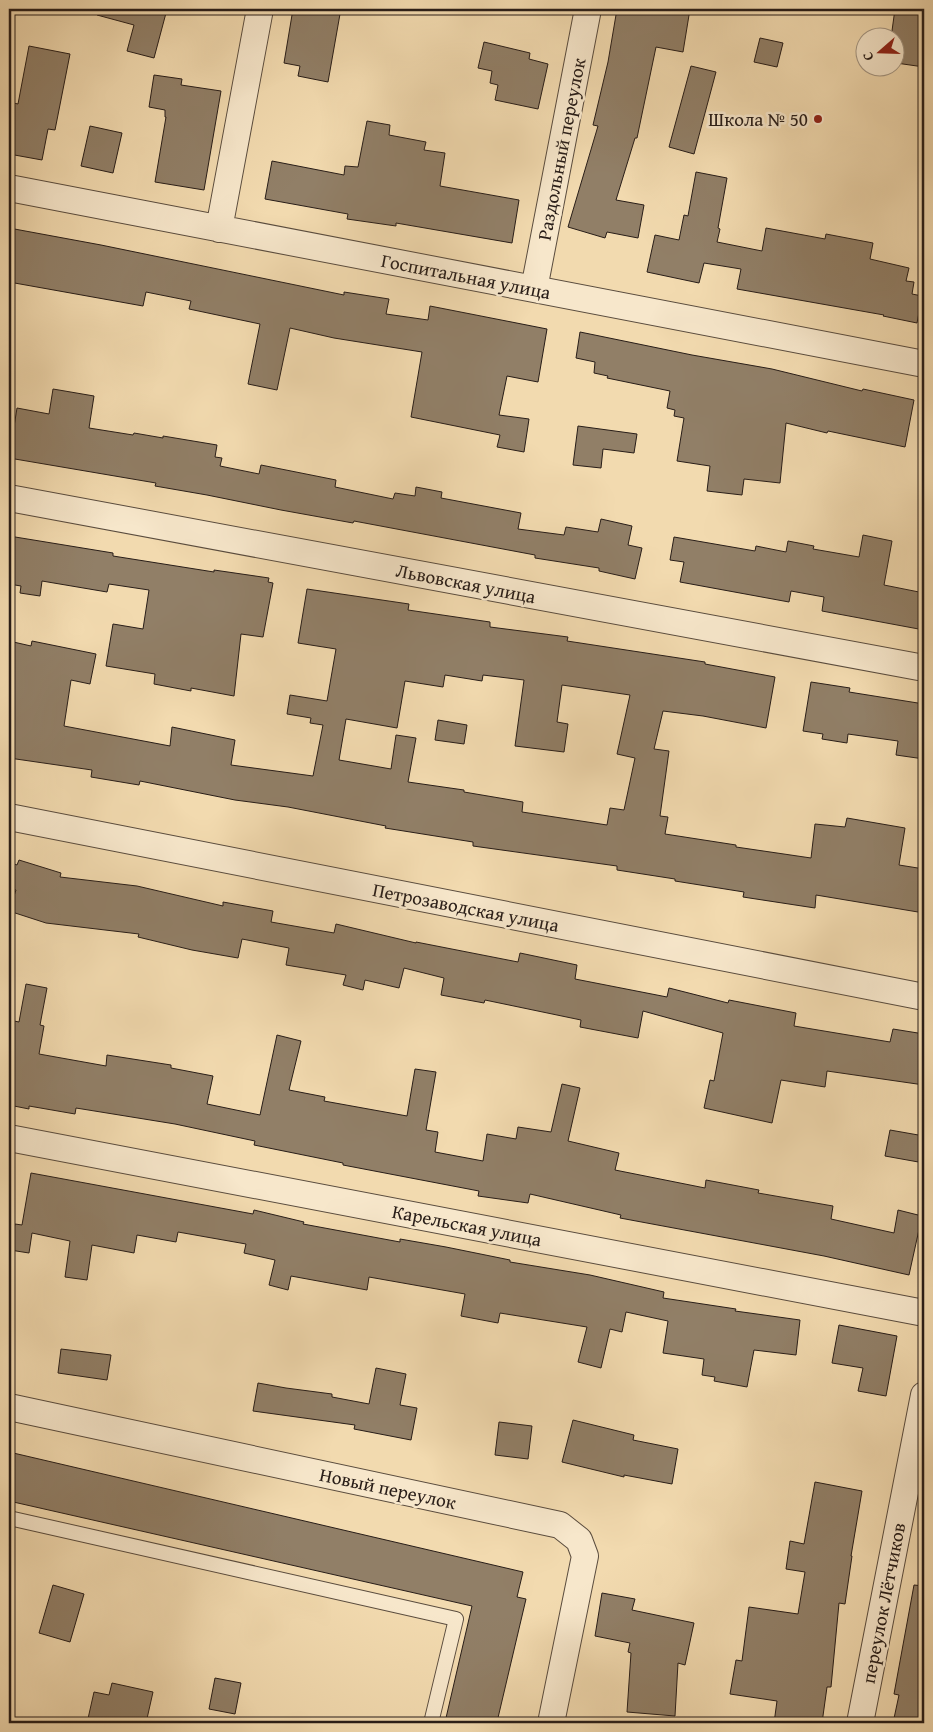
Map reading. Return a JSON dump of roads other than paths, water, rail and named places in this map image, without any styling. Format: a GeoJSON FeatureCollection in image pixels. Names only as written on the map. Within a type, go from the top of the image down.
{"type":"FeatureCollection","features":[{"type":"Feature","properties":{"kind":"street"},"geometry":{"type":"LineString","coordinates":[[220,229],[260,9]]}},
{"type":"Feature","properties":{"kind":"street","name":"Раздольный переулок"},"geometry":{"type":"LineString","coordinates":[[534,289],[588,9]]}},
{"type":"Feature","properties":{"kind":"street","name":"Госпитальная улица"},"geometry":{"type":"LineString","coordinates":[[9,188],[924,364]]}},
{"type":"Feature","properties":{"kind":"street","name":"Львовская улица"},"geometry":{"type":"LineString","coordinates":[[9,498],[924,668]]}},
{"type":"Feature","properties":{"kind":"street","name":"Петрозаводская улица"},"geometry":{"type":"LineString","coordinates":[[9,816],[924,997]]}},
{"type":"Feature","properties":{"kind":"street","name":"Карельская улица"},"geometry":{"type":"LineString","coordinates":[[9,1138],[924,1313]]}},
{"type":"Feature","properties":{"kind":"street","name":"переулок Лётчиков"},"geometry":{"type":"LineString","coordinates":[[860,1723],[924,1395]]}},
{"type":"Feature","properties":{"kind":"street","name":"Новый переулок"},"geometry":{"type":"LineString","coordinates":[[9,1407],[560,1525],[579,1540],[585,1556],[551,1723]]}},
{"type":"Feature","properties":{"kind":"lane"},"geometry":{"type":"LineString","coordinates":[[9,1518],[456,1619],[431,1723]]}},
{"type":"Feature","properties":{"kind":"place","name":"Школа № 50"},"geometry":{"type":"Point","coordinates":[818,119]}}]}
